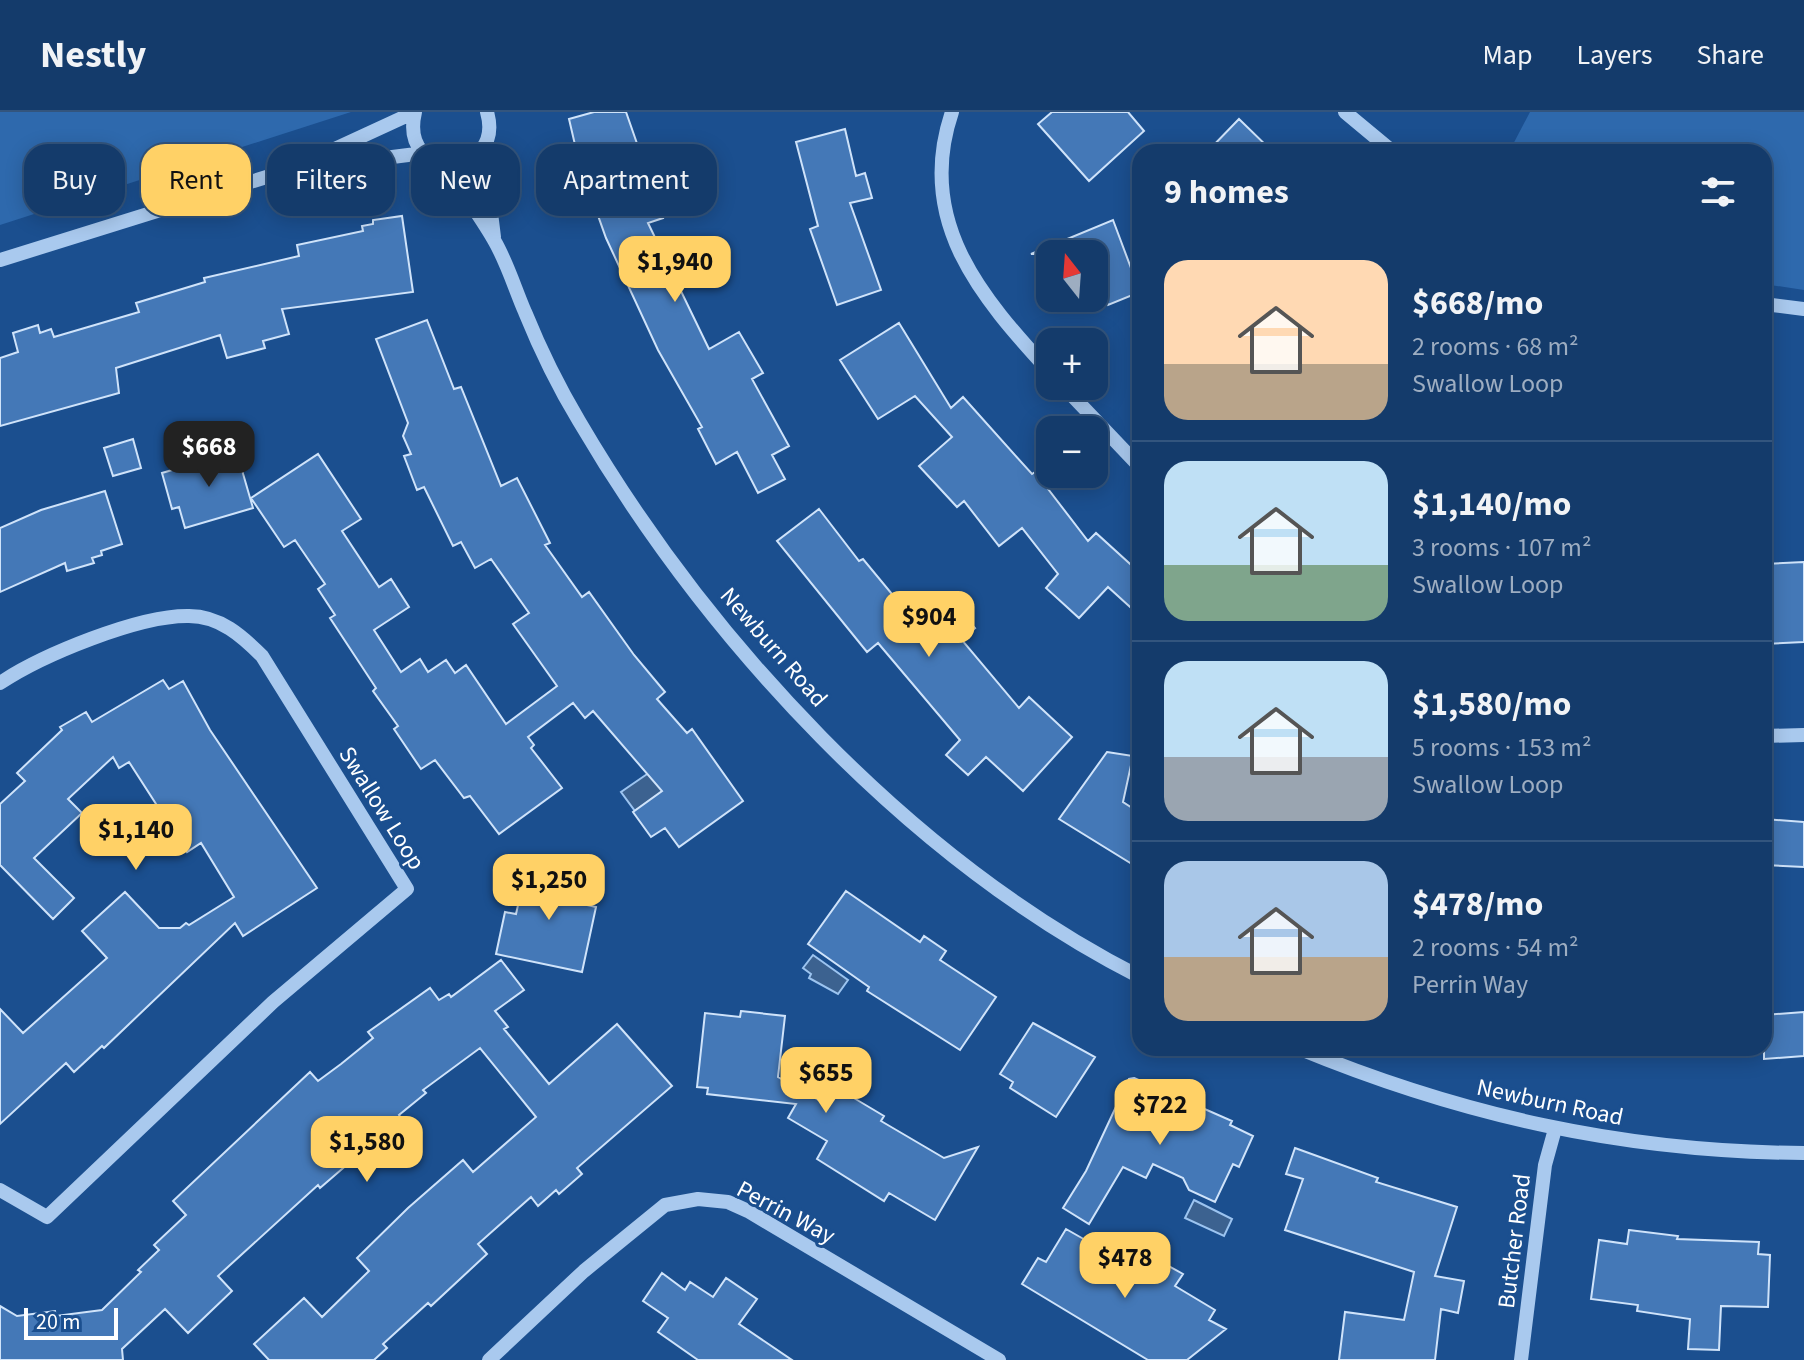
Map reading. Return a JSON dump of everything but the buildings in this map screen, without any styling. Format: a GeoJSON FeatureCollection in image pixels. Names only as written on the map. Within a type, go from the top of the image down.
{"type":"FeatureCollection","features":[{"type":"Feature","properties":{"kind":"street"},"geometry":{"type":"LineString","coordinates":[[345,144],[415,112],[413,134],[419,144]]}},
{"type":"Feature","properties":{"kind":"street","name":"Newburn Road"},"geometry":{"type":"LineString","coordinates":[[484,144],[490,126],[487,112]]}},
{"type":"Feature","properties":{"kind":"street"},"geometry":{"type":"LineString","coordinates":[[952,112],[941,160],[943,196],[961,260],[989,305],[1036,357]]}},
{"type":"Feature","properties":{"kind":"street"},"geometry":{"type":"LineString","coordinates":[[1345,112],[1383,144]]}},
{"type":"Feature","properties":{"kind":"street"},"geometry":{"type":"LineString","coordinates":[[0,260],[267,177]]}},
{"type":"Feature","properties":{"kind":"street","name":"Newburn Road"},"geometry":{"type":"LineString","coordinates":[[478,216],[495,241],[535,336],[578,419],[654,538],[735,640],[838,751],[927,833],[1014,900],[1132,972]]}},
{"type":"Feature","properties":{"kind":"street","name":"Newburn Road"},"geometry":{"type":"LineString","coordinates":[[492,216],[495,241]]}},
{"type":"Feature","properties":{"kind":"street"},"geometry":{"type":"LineString","coordinates":[[1772,305],[1804,309]]}},
{"type":"Feature","properties":{"kind":"street"},"geometry":{"type":"LineString","coordinates":[[1076,400],[1132,459]]}},
{"type":"Feature","properties":{"kind":"street","name":"Swallow Loop"},"geometry":{"type":"LineString","coordinates":[[0,683],[19,670],[99,637],[157,620],[191,616],[219,622],[241,634],[262,656],[407,889],[273,1002],[47,1217],[0,1190]]}},
{"type":"Feature","properties":{"kind":"street"},"geometry":{"type":"LineString","coordinates":[[1772,736],[1804,735]]}},
{"type":"Feature","properties":{"kind":"street","name":"Newburn Road"},"geometry":{"type":"LineString","coordinates":[[1319,1056],[1414,1093],[1555,1129],[1662,1145],[1804,1153]]}},
{"type":"Feature","properties":{"kind":"street","name":"Butcher Road"},"geometry":{"type":"LineString","coordinates":[[1521,1360],[1545,1165],[1555,1129]]}},
{"type":"Feature","properties":{"kind":"street","name":"Perrin Way"},"geometry":{"type":"LineString","coordinates":[[489,1360],[584,1271],[665,1205],[698,1199],[728,1202],[748,1211],[999,1360]]}},
{"type":"Feature","properties":{"kind":"shaded area"},"geometry":{"type":"Polygon","coordinates":[[[0,112],[351,112],[251,144],[141,144],[141,180],[125,185],[125,144],[24,144],[24,216],[28,216],[0,225],[0,112]]]}},
{"type":"Feature","properties":{"kind":"shaded area"},"geometry":{"type":"Polygon","coordinates":[[[1530,112],[1804,112],[1804,290],[1772,285],[1772,144],[1513,144],[1530,112]]]}},
{"type":"Feature","properties":{"kind":"shaded area"},"geometry":{"type":"Polygon","coordinates":[[[653,770],[667,788],[635,811],[621,792],[653,770]]]}},
{"type":"Feature","properties":{"kind":"shaded area"},"geometry":{"type":"Polygon","coordinates":[[[813,955],[848,980],[838,994],[809,978],[811,974],[803,968],[813,955]]]}},
{"type":"Feature","properties":{"kind":"shaded area"},"geometry":{"type":"Polygon","coordinates":[[[1194,1200],[1232,1219],[1224,1236],[1185,1218],[1194,1200]]]}}]}
